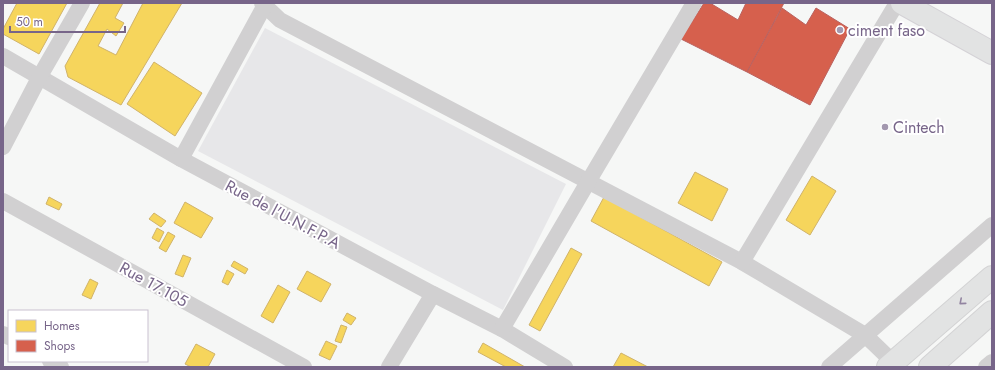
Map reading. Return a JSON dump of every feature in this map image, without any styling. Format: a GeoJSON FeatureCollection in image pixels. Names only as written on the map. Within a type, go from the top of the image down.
{"type":"FeatureCollection","features":[{"type":"Feature","properties":{"kind":"main road"},"geometry":{"type":"LineString","coordinates":[[902,3],[992,53]]}},
{"type":"Feature","properties":{"kind":"main road"},"geometry":{"type":"LineString","coordinates":[[891,364],[992,277]]}},
{"type":"Feature","properties":{"kind":"main road"},"geometry":{"type":"LineString","coordinates":[[930,367],[992,312]]}},
{"type":"Feature","properties":{"kind":"street"},"geometry":{"type":"LineString","coordinates":[[3,147],[40,76],[82,3]]}},
{"type":"Feature","properties":{"kind":"street"},"geometry":{"type":"LineString","coordinates":[[502,330],[694,3]]}},
{"type":"Feature","properties":{"kind":"street"},"geometry":{"type":"LineString","coordinates":[[742,262],[897,3]]}},
{"type":"Feature","properties":{"kind":"street"},"geometry":{"type":"LineString","coordinates":[[181,159],[264,4],[280,20],[742,262],[865,335],[891,364]]}},
{"type":"Feature","properties":{"kind":"street","name":"Rue de l'U.N.F.P.A"},"geometry":{"type":"LineString","coordinates":[[3,56],[40,76],[181,159],[502,330],[565,367]]}},
{"type":"Feature","properties":{"kind":"street","name":"Rue 17.105"},"geometry":{"type":"LineString","coordinates":[[3,200],[304,367]]}},
{"type":"Feature","properties":{"kind":"street"},"geometry":{"type":"LineString","coordinates":[[829,367],[992,225]]}},
{"type":"Feature","properties":{"kind":"street"},"geometry":{"type":"LineString","coordinates":[[389,367],[433,294]]}},
{"type":"Feature","properties":{"kind":"street"},"geometry":{"type":"LineString","coordinates":[[52,362],[61,367]]}},
{"type":"Feature","properties":{"kind":"street"},"geometry":{"type":"LineString","coordinates":[[986,367],[992,362]]}},
{"type":"Feature","properties":{"kind":"shaded area"},"geometry":{"type":"Polygon","coordinates":[[[265,28],[566,184],[503,310],[198,151],[265,28]]]}},
{"type":"Feature","properties":{"kind":"building: Homes"},"geometry":{"type":"Polygon","coordinates":[[[17,3],[67,3],[39,54],[3,34],[3,29],[17,3]]]}},
{"type":"Feature","properties":{"kind":"building: Homes"},"geometry":{"type":"Polygon","coordinates":[[[100,3],[123,3],[115,18],[124,23],[116,36],[107,29],[98,46],[116,55],[143,3],[182,3],[121,105],[68,77],[65,66],[100,3]]]}},
{"type":"Feature","properties":{"kind":"building: Homes"},"geometry":{"type":"Polygon","coordinates":[[[154,62],[202,93],[175,136],[127,104],[154,62]]]}},
{"type":"Feature","properties":{"kind":"building: Homes"},"geometry":{"type":"Polygon","coordinates":[[[695,172],[728,189],[712,221],[678,203],[695,172]]]}},
{"type":"Feature","properties":{"kind":"building: Homes"},"geometry":{"type":"Polygon","coordinates":[[[812,176],[836,191],[810,235],[786,220],[812,176]]]}},
{"type":"Feature","properties":{"kind":"building: Homes"},"geometry":{"type":"Polygon","coordinates":[[[49,197],[62,204],[59,210],[46,204],[49,197]]]}},
{"type":"Feature","properties":{"kind":"building: Homes"},"geometry":{"type":"Polygon","coordinates":[[[604,197],[722,262],[709,286],[591,221],[604,197]]]}},
{"type":"Feature","properties":{"kind":"building: Homes"},"geometry":{"type":"Polygon","coordinates":[[[185,202],[213,218],[201,238],[174,223],[185,202]]]}},
{"type":"Feature","properties":{"kind":"building: Homes"},"geometry":{"type":"Polygon","coordinates":[[[154,213],[166,221],[161,227],[149,219],[154,213]]]}},
{"type":"Feature","properties":{"kind":"building: Homes"},"geometry":{"type":"Polygon","coordinates":[[[157,228],[164,232],[159,242],[152,238],[157,228]]]}},
{"type":"Feature","properties":{"kind":"building: Homes"},"geometry":{"type":"Polygon","coordinates":[[[168,232],[175,236],[166,252],[159,248],[168,232]]]}},
{"type":"Feature","properties":{"kind":"building: Homes"},"geometry":{"type":"Polygon","coordinates":[[[571,248],[582,254],[540,331],[529,325],[571,248]]]}},
{"type":"Feature","properties":{"kind":"building: Homes"},"geometry":{"type":"Polygon","coordinates":[[[183,255],[191,258],[183,277],[175,274],[183,255]]]}},
{"type":"Feature","properties":{"kind":"building: Homes"},"geometry":{"type":"Polygon","coordinates":[[[234,261],[248,269],[245,274],[231,266],[234,261]]]}},
{"type":"Feature","properties":{"kind":"building: Homes"},"geometry":{"type":"Polygon","coordinates":[[[227,270],[234,274],[228,285],[222,282],[227,270]]]}},
{"type":"Feature","properties":{"kind":"building: Homes"},"geometry":{"type":"Polygon","coordinates":[[[307,271],[331,284],[321,302],[297,289],[307,271]]]}},
{"type":"Feature","properties":{"kind":"building: Homes"},"geometry":{"type":"Polygon","coordinates":[[[90,279],[98,283],[91,299],[82,295],[90,279]]]}},
{"type":"Feature","properties":{"kind":"building: Homes"},"geometry":{"type":"Polygon","coordinates":[[[278,285],[290,292],[273,323],[261,316],[278,285]]]}},
{"type":"Feature","properties":{"kind":"building: Homes"},"geometry":{"type":"Polygon","coordinates":[[[347,313],[356,318],[351,325],[343,320],[347,313]]]}},
{"type":"Feature","properties":{"kind":"building: Homes"},"geometry":{"type":"Polygon","coordinates":[[[341,325],[347,327],[341,343],[335,341],[341,325]]]}},
{"type":"Feature","properties":{"kind":"building: Homes"},"geometry":{"type":"Polygon","coordinates":[[[326,341],[337,346],[330,360],[319,355],[326,341]]]}},
{"type":"Feature","properties":{"kind":"building: Homes"},"geometry":{"type":"Polygon","coordinates":[[[483,343],[525,367],[506,367],[478,352],[483,343]]]}},
{"type":"Feature","properties":{"kind":"building: Homes"},"geometry":{"type":"Polygon","coordinates":[[[196,344],[215,354],[208,367],[191,367],[185,364],[196,344]]]}},
{"type":"Feature","properties":{"kind":"building: Homes"},"geometry":{"type":"Polygon","coordinates":[[[621,353],[648,367],[613,367],[621,353]]]}},
{"type":"Feature","properties":{"kind":"building: Shops"},"geometry":{"type":"Polygon","coordinates":[[[704,3],[710,3],[738,20],[746,3],[784,3],[747,72],[681,39],[704,3]]]}},
{"type":"Feature","properties":{"kind":"building: Shops"},"geometry":{"type":"Polygon","coordinates":[[[782,8],[806,25],[816,8],[850,29],[810,105],[747,72],[782,8]]]}},
{"type":"Feature","properties":{"kind":"place","name":"ciment faso"},"geometry":{"type":"Point","coordinates":[840,30]}},
{"type":"Feature","properties":{"kind":"place","name":"Cintech"},"geometry":{"type":"Point","coordinates":[885,127]}}]}
